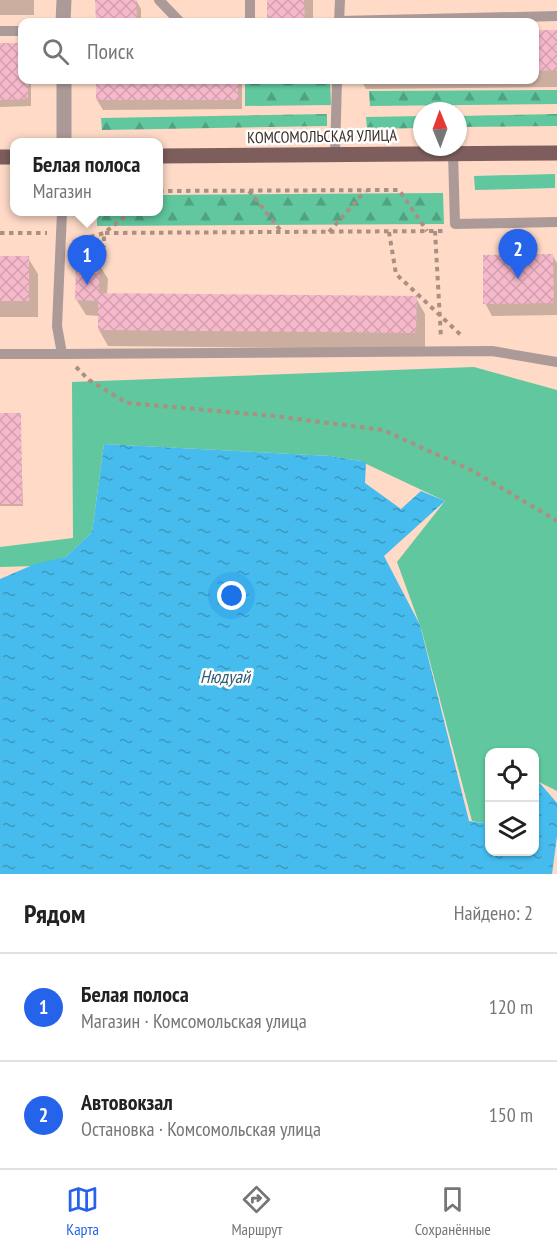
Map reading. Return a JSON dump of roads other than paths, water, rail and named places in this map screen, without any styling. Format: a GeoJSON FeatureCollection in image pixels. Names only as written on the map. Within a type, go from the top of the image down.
{"type":"FeatureCollection","features":[{"type":"Feature","properties":{"kind":"main road","name":"КОМСОМОЛЬСКАЯ УЛИЦА"},"geometry":{"type":"LineString","coordinates":[[163,156],[413,153]]}},
{"type":"Feature","properties":{"kind":"main road","name":"КОМСОМОЛЬСКАЯ УЛИЦА"},"geometry":{"type":"LineString","coordinates":[[467,153],[557,153]]}},
{"type":"Feature","properties":{"kind":"street"},"geometry":{"type":"LineString","coordinates":[[63,18],[64,0]]}},
{"type":"Feature","properties":{"kind":"street"},"geometry":{"type":"LineString","coordinates":[[64,84],[64,138]]}},
{"type":"Feature","properties":{"kind":"lane"},"geometry":{"type":"LineString","coordinates":[[159,0],[176,18]]}},
{"type":"Feature","properties":{"kind":"lane"},"geometry":{"type":"LineString","coordinates":[[250,0],[250,18]]}},
{"type":"Feature","properties":{"kind":"lane"},"geometry":{"type":"LineString","coordinates":[[340,0],[340,18]]}},
{"type":"Feature","properties":{"kind":"lane"},"geometry":{"type":"LineString","coordinates":[[485,18],[557,16]]}},
{"type":"Feature","properties":{"kind":"lane"},"geometry":{"type":"LineString","coordinates":[[0,31],[18,31]]}},
{"type":"Feature","properties":{"kind":"lane"},"geometry":{"type":"LineString","coordinates":[[335,154],[337,84]]}},
{"type":"Feature","properties":{"kind":"lane"},"geometry":{"type":"LineString","coordinates":[[453,156],[455,224],[557,222]]}},
{"type":"Feature","properties":{"kind":"lane"},"geometry":{"type":"LineString","coordinates":[[62,216],[57,326],[62,354]]}},
{"type":"Feature","properties":{"kind":"lane"},"geometry":{"type":"LineString","coordinates":[[0,354],[478,351],[557,362]]}},
{"type":"Feature","properties":{"kind":"water","name":"Нюдуай"},"geometry":{"type":"Polygon","coordinates":[[[104,444],[331,456],[366,462],[365,483],[401,509],[421,491],[445,501],[384,556],[420,625],[469,821],[485,823],[485,856],[539,856],[539,782],[557,803],[557,836],[552,874],[0,874],[0,579],[35,564],[66,557],[92,532],[104,444]]]}},
{"type":"Feature","properties":{"kind":"place","name":"Автовокзал"},"geometry":{"type":"Point","coordinates":[518,279]}},
{"type":"Feature","properties":{"kind":"place","name":"Белая полоса"},"geometry":{"type":"Point","coordinates":[87,285]}}]}
